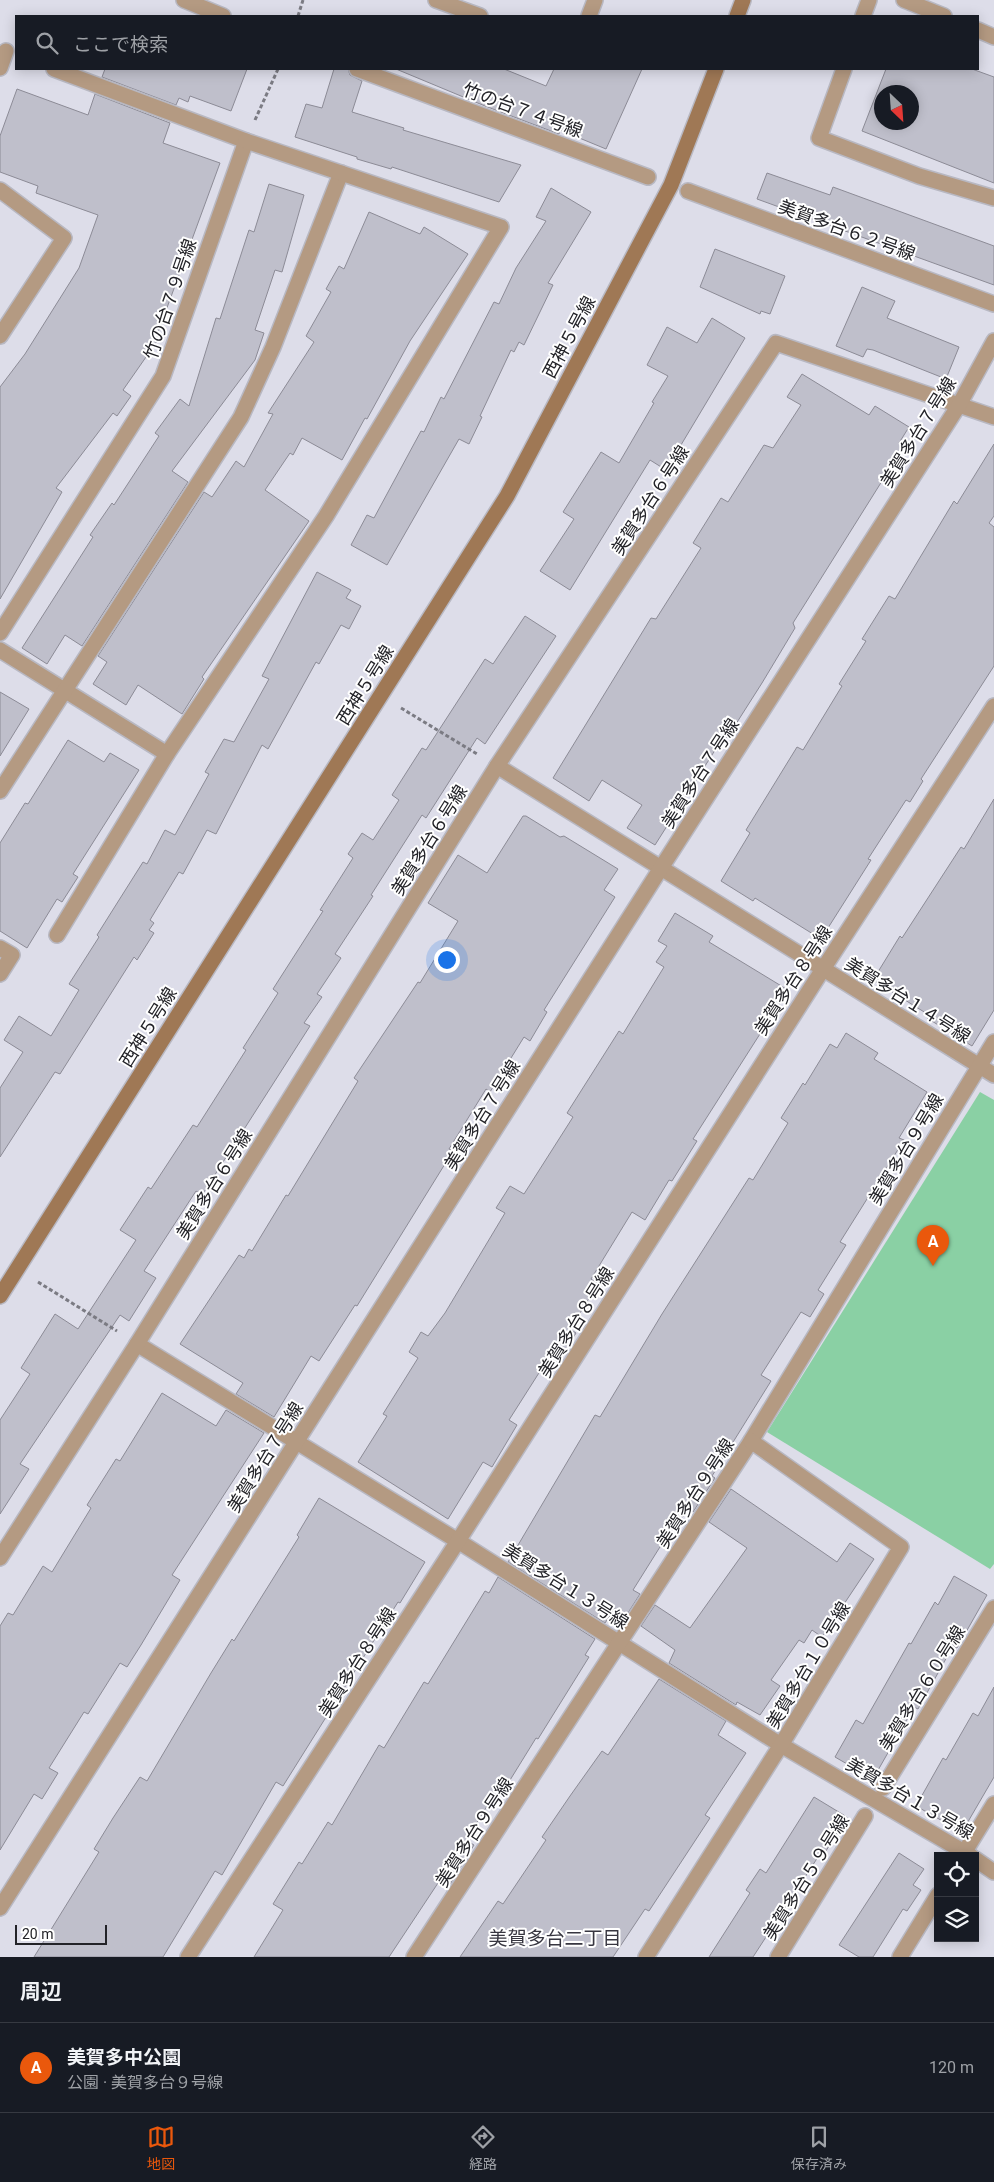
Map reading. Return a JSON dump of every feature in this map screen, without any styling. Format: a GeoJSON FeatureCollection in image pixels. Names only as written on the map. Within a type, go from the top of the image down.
{"type":"FeatureCollection","features":[{"type":"Feature","properties":{"kind":"street"},"geometry":{"type":"LineString","coordinates":[[184,0],[221,15]]}},
{"type":"Feature","properties":{"kind":"street"},"geometry":{"type":"LineString","coordinates":[[437,0],[477,15]]}},
{"type":"Feature","properties":{"kind":"street"},"geometry":{"type":"LineString","coordinates":[[589,15],[595,0]]}},
{"type":"Feature","properties":{"kind":"street"},"geometry":{"type":"LineString","coordinates":[[737,15],[743,0]]}},
{"type":"Feature","properties":{"kind":"street"},"geometry":{"type":"LineString","coordinates":[[863,15],[869,0]]}},
{"type":"Feature","properties":{"kind":"street"},"geometry":{"type":"LineString","coordinates":[[904,0],[942,15]]}},
{"type":"Feature","properties":{"kind":"street"},"geometry":{"type":"LineString","coordinates":[[979,30],[994,37]]}},
{"type":"Feature","properties":{"kind":"street"},"geometry":{"type":"LineString","coordinates":[[0,68],[8,51]]}},
{"type":"Feature","properties":{"kind":"street"},"geometry":{"type":"LineString","coordinates":[[56,935],[167,754],[326,516],[501,226],[246,141],[57,70]]}},
{"type":"Feature","properties":{"kind":"street","name":"竹の台７４号線"},"geometry":{"type":"LineString","coordinates":[[360,70],[648,177]]}},
{"type":"Feature","properties":{"kind":"street","name":"西神５号線"},"geometry":{"type":"LineString","coordinates":[[0,1296],[512,488],[671,185],[716,70]]}},
{"type":"Feature","properties":{"kind":"street"},"geometry":{"type":"LineString","coordinates":[[844,70],[819,138],[919,176],[994,198]]}},
{"type":"Feature","properties":{"kind":"street","name":"竹の台７９号線"},"geometry":{"type":"LineString","coordinates":[[0,633],[163,376],[246,141]]}},
{"type":"Feature","properties":{"kind":"street"},"geometry":{"type":"LineString","coordinates":[[0,791],[241,417],[273,346],[341,173]]}},
{"type":"Feature","properties":{"kind":"street"},"geometry":{"type":"LineString","coordinates":[[0,190],[64,238],[0,336]]}},
{"type":"Feature","properties":{"kind":"street","name":"美賀多台６２号線"},"geometry":{"type":"LineString","coordinates":[[688,192],[994,304]]}},
{"type":"Feature","properties":{"kind":"street","name":"美賀多台７号線"},"geometry":{"type":"LineString","coordinates":[[0,1908],[661,868],[959,406],[994,340]]}},
{"type":"Feature","properties":{"kind":"street","name":"美賀多台６号線"},"geometry":{"type":"LineString","coordinates":[[0,1558],[139,1345],[497,766],[776,343],[994,417]]}},
{"type":"Feature","properties":{"kind":"street"},"geometry":{"type":"LineString","coordinates":[[0,650],[167,754]]}},
{"type":"Feature","properties":{"kind":"street","name":"美賀多台８号線"},"geometry":{"type":"LineString","coordinates":[[188,1957],[458,1541],[822,969],[994,706]]}},
{"type":"Feature","properties":{"kind":"street","name":"美賀多台１４号線"},"geometry":{"type":"LineString","coordinates":[[497,766],[994,1075]]}},
{"type":"Feature","properties":{"kind":"street"},"geometry":{"type":"LineString","coordinates":[[0,948],[12,956],[0,974]]}},
{"type":"Feature","properties":{"kind":"street","name":"美賀多台９号線"},"geometry":{"type":"LineString","coordinates":[[414,1957],[751,1441],[994,1042]]}},
{"type":"Feature","properties":{"kind":"street","name":"美賀多台１３号線"},"geometry":{"type":"LineString","coordinates":[[139,1345],[621,1642],[781,1745],[963,1852]]}},
{"type":"Feature","properties":{"kind":"street","name":"美賀多台１０号線"},"geometry":{"type":"LineString","coordinates":[[646,1957],[781,1745],[901,1547],[751,1441]]}},
{"type":"Feature","properties":{"kind":"street","name":"美賀多台６０号線"},"geometry":{"type":"LineString","coordinates":[[882,1788],[994,1608]]}},
{"type":"Feature","properties":{"kind":"street"},"geometry":{"type":"LineString","coordinates":[[970,1852],[994,1804]]}},
{"type":"Feature","properties":{"kind":"street","name":"美賀多台５９号線"},"geometry":{"type":"LineString","coordinates":[[778,1957],[866,1816]]}},
{"type":"Feature","properties":{"kind":"street","name":"美賀多台１３号線"},"geometry":{"type":"LineString","coordinates":[[979,1862],[994,1872]]}},
{"type":"Feature","properties":{"kind":"street"},"geometry":{"type":"LineString","coordinates":[[900,1957],[937,1897]]}},
{"type":"Feature","properties":{"kind":"path"},"geometry":{"type":"LineString","coordinates":[[298,15],[304,0]]}},
{"type":"Feature","properties":{"kind":"path"},"geometry":{"type":"LineString","coordinates":[[246,141],[278,70]]}},
{"type":"Feature","properties":{"kind":"path"},"geometry":{"type":"LineString","coordinates":[[381,696],[497,766]]}},
{"type":"Feature","properties":{"kind":"path"},"geometry":{"type":"LineString","coordinates":[[17,1269],[139,1345]]}},
{"type":"Feature","properties":{"kind":"green space"},"geometry":{"type":"Polygon","coordinates":[[[980,1092],[994,1100],[994,1564],[990,1569],[767,1432],[980,1092]]]}},
{"type":"Feature","properties":{"kind":"building"},"geometry":{"type":"Polygon","coordinates":[[[105,70],[247,70],[231,111],[190,96],[188,102],[179,98],[176,105],[102,77],[105,70]]]}},
{"type":"Feature","properties":{"kind":"building"},"geometry":{"type":"Polygon","coordinates":[[[334,70],[348,70],[350,75],[362,81],[352,112],[404,128],[403,130],[521,165],[499,202],[392,167],[391,169],[357,159],[357,157],[295,137],[306,104],[322,108],[334,70]]]}},
{"type":"Feature","properties":{"kind":"building"},"geometry":{"type":"Polygon","coordinates":[[[398,70],[506,70],[546,86],[554,70],[642,70],[606,149],[560,130],[559,134],[398,70]]]}},
{"type":"Feature","properties":{"kind":"building"},"geometry":{"type":"Polygon","coordinates":[[[886,70],[975,70],[994,77],[994,183],[862,131],[874,100],[874,130],[919,130],[919,85],[880,85],[886,70]]]}},
{"type":"Feature","properties":{"kind":"building"},"geometry":{"type":"Polygon","coordinates":[[[17,89],[88,115],[95,94],[170,123],[163,143],[220,163],[157,335],[160,337],[123,390],[131,396],[117,416],[113,413],[56,488],[62,492],[0,599],[0,387],[25,354],[79,268],[98,215],[36,193],[38,186],[0,172],[0,136],[17,89]]]}},
{"type":"Feature","properties":{"kind":"building"},"geometry":{"type":"Polygon","coordinates":[[[767,173],[830,195],[833,187],[994,246],[994,285],[757,199],[767,173]]]}},
{"type":"Feature","properties":{"kind":"building"},"geometry":{"type":"Polygon","coordinates":[[[269,184],[304,195],[282,272],[275,270],[255,330],[264,333],[255,360],[172,471],[188,482],[82,646],[65,635],[47,664],[22,648],[93,537],[90,535],[112,503],[114,505],[159,436],[155,433],[180,399],[189,406],[216,318],[220,319],[249,230],[254,232],[269,184]]]}},
{"type":"Feature","properties":{"kind":"building"},"geometry":{"type":"Polygon","coordinates":[[[551,188],[591,212],[548,283],[553,285],[524,345],[519,342],[514,352],[511,350],[469,444],[459,439],[387,565],[351,545],[367,515],[374,518],[421,431],[424,432],[441,397],[444,399],[494,302],[499,304],[516,268],[546,221],[536,217],[551,188]]]}},
{"type":"Feature","properties":{"kind":"building"},"geometry":{"type":"Polygon","coordinates":[[[369,212],[420,234],[424,227],[468,254],[410,341],[342,460],[302,438],[293,455],[290,453],[265,490],[309,521],[202,677],[204,679],[182,714],[138,685],[126,705],[93,684],[107,662],[98,656],[204,492],[212,497],[236,461],[244,467],[273,414],[268,413],[314,342],[306,336],[331,292],[326,289],[339,266],[344,269],[369,212]]]}},
{"type":"Feature","properties":{"kind":"building"},"geometry":{"type":"Polygon","coordinates":[[[715,249],[785,276],[770,314],[761,311],[760,314],[700,287],[715,249]]]}},
{"type":"Feature","properties":{"kind":"building"},"geometry":{"type":"Polygon","coordinates":[[[862,287],[895,301],[887,318],[959,347],[946,379],[873,350],[867,349],[863,357],[836,346],[862,287]]]}},
{"type":"Feature","properties":{"kind":"building"},"geometry":{"type":"Polygon","coordinates":[[[712,318],[745,338],[666,470],[650,460],[570,590],[540,571],[574,519],[563,512],[601,452],[619,463],[654,403],[652,402],[668,376],[647,365],[667,327],[697,343],[712,318]]]}},
{"type":"Feature","properties":{"kind":"building"},"geometry":{"type":"Polygon","coordinates":[[[802,374],[869,415],[875,406],[909,427],[899,443],[904,446],[793,623],[795,628],[762,683],[727,738],[724,736],[655,845],[627,828],[642,805],[602,780],[589,801],[553,778],[651,618],[656,619],[701,548],[693,543],[721,498],[728,502],[764,445],[773,448],[801,405],[787,397],[802,374]]]}},
{"type":"Feature","properties":{"kind":"building"},"geometry":{"type":"Polygon","coordinates":[[[994,444],[994,516],[989,523],[994,527],[994,666],[921,779],[923,781],[910,802],[906,800],[868,859],[871,860],[821,939],[755,898],[753,901],[721,881],[750,833],[746,830],[797,747],[803,750],[842,686],[839,684],[866,641],[862,639],[889,596],[895,599],[954,501],[957,504],[994,444]]]}},
{"type":"Feature","properties":{"kind":"building"},"geometry":{"type":"Polygon","coordinates":[[[317,572],[351,590],[346,598],[361,606],[349,629],[341,625],[319,664],[316,662],[268,749],[262,745],[216,834],[207,830],[183,874],[179,872],[150,920],[154,923],[149,930],[154,933],[137,960],[134,957],[60,1074],[55,1072],[0,1157],[0,1088],[23,1052],[4,1040],[19,1016],[51,1036],[79,990],[69,984],[99,937],[97,935],[143,862],[147,864],[165,830],[175,835],[209,774],[205,772],[224,739],[234,742],[269,679],[262,676],[317,572]]]}},
{"type":"Feature","properties":{"kind":"building"},"geometry":{"type":"Polygon","coordinates":[[[525,616],[556,636],[485,744],[477,738],[426,818],[422,815],[371,895],[373,896],[335,954],[341,958],[317,994],[322,997],[304,1023],[310,1026],[202,1195],[196,1191],[144,1271],[156,1278],[129,1321],[120,1315],[20,1464],[29,1469],[0,1514],[0,1420],[30,1374],[21,1368],[55,1314],[78,1329],[136,1240],[120,1230],[148,1187],[151,1189],[193,1125],[197,1127],[246,1050],[243,1048],[278,993],[273,989],[323,911],[320,910],[353,858],[348,854],[362,833],[373,840],[399,800],[392,795],[422,748],[426,750],[485,659],[493,664],[525,616]]]}},
{"type":"Feature","properties":{"kind":"building"},"geometry":{"type":"Polygon","coordinates":[[[0,692],[29,709],[0,756],[0,692]]]}},
{"type":"Feature","properties":{"kind":"building"},"geometry":{"type":"Polygon","coordinates":[[[68,740],[104,762],[110,753],[139,770],[73,874],[78,877],[62,902],[57,899],[27,948],[0,931],[0,843],[25,803],[28,804],[68,740]]]}},
{"type":"Feature","properties":{"kind":"building"},"geometry":{"type":"Polygon","coordinates":[[[994,799],[994,1010],[972,1046],[927,1018],[929,1015],[873,980],[900,936],[902,938],[961,847],[964,849],[994,799]]]}},
{"type":"Feature","properties":{"kind":"building"},"geometry":{"type":"Polygon","coordinates":[[[523,816],[560,837],[564,836],[618,869],[604,890],[615,897],[544,1010],[547,1012],[530,1041],[524,1037],[490,1092],[486,1089],[449,1149],[453,1151],[357,1306],[355,1305],[319,1361],[311,1356],[274,1417],[236,1394],[243,1383],[180,1344],[239,1255],[244,1258],[249,1249],[252,1251],[358,1081],[354,1078],[418,982],[420,983],[458,921],[428,903],[458,855],[487,873],[523,816]]]}},
{"type":"Feature","properties":{"kind":"building"},"geometry":{"type":"Polygon","coordinates":[[[675,913],[713,936],[709,942],[788,990],[693,1139],[697,1141],[672,1181],[669,1180],[645,1220],[632,1212],[591,1279],[598,1284],[570,1329],[576,1333],[553,1371],[544,1365],[509,1420],[517,1425],[492,1467],[483,1462],[448,1519],[358,1462],[387,1416],[383,1414],[418,1358],[409,1352],[421,1332],[428,1336],[445,1313],[505,1213],[496,1208],[510,1186],[524,1194],[573,1117],[567,1113],[619,1031],[623,1034],[664,967],[656,962],[667,946],[658,941],[675,913]]]}},
{"type":"Feature","properties":{"kind":"building"},"geometry":{"type":"Polygon","coordinates":[[[846,1033],[878,1053],[874,1059],[927,1092],[899,1138],[904,1140],[840,1242],[846,1245],[818,1290],[824,1294],[810,1317],[801,1312],[761,1375],[771,1381],[712,1476],[715,1478],[693,1512],[689,1509],[683,1517],[680,1515],[633,1590],[640,1594],[626,1616],[615,1608],[605,1623],[508,1562],[595,1415],[600,1417],[662,1314],[749,1178],[753,1180],[788,1123],[781,1118],[803,1083],[805,1085],[830,1044],[837,1048],[846,1033]]]}},
{"type":"Feature","properties":{"kind":"building"},"geometry":{"type":"Polygon","coordinates":[[[162,1393],[216,1426],[226,1410],[264,1433],[172,1575],[180,1580],[141,1645],[127,1667],[120,1663],[88,1714],[84,1712],[49,1768],[58,1773],[42,1799],[34,1794],[0,1850],[0,1626],[8,1613],[13,1615],[43,1566],[52,1572],[91,1508],[87,1505],[116,1459],[120,1461],[162,1393]]]}},
{"type":"Feature","properties":{"kind":"building"},"geometry":{"type":"Polygon","coordinates":[[[731,1489],[837,1562],[850,1543],[874,1559],[822,1637],[812,1630],[804,1643],[799,1640],[771,1680],[780,1686],[760,1715],[737,1702],[736,1705],[669,1663],[675,1650],[641,1626],[655,1605],[690,1628],[747,1548],[709,1522],[731,1489]]]}},
{"type":"Feature","properties":{"kind":"building"},"geometry":{"type":"Polygon","coordinates":[[[319,1498],[425,1562],[400,1603],[398,1602],[283,1786],[276,1782],[222,1875],[215,1871],[163,1957],[34,1957],[99,1852],[94,1849],[113,1818],[140,1777],[147,1781],[232,1639],[234,1641],[299,1537],[297,1535],[319,1498]]]}},
{"type":"Feature","properties":{"kind":"building"},"geometry":{"type":"Polygon","coordinates":[[[954,1576],[987,1595],[957,1648],[953,1646],[918,1709],[914,1707],[873,1779],[835,1757],[856,1720],[863,1724],[909,1643],[911,1644],[935,1602],[938,1605],[954,1576]]]}},
{"type":"Feature","properties":{"kind":"building"},"geometry":{"type":"Polygon","coordinates":[[[498,1577],[595,1639],[585,1655],[589,1657],[538,1739],[536,1738],[507,1785],[502,1782],[466,1840],[474,1845],[449,1886],[440,1880],[389,1957],[254,1957],[283,1910],[273,1904],[299,1862],[302,1864],[328,1822],[332,1825],[379,1745],[384,1748],[424,1682],[428,1684],[485,1591],[489,1593],[498,1577]]]}},
{"type":"Feature","properties":{"kind":"building"},"geometry":{"type":"Polygon","coordinates":[[[659,1679],[726,1721],[718,1735],[746,1753],[705,1815],[710,1818],[649,1911],[645,1909],[613,1957],[460,1957],[498,1901],[503,1904],[546,1840],[542,1837],[602,1751],[608,1755],[659,1679]]]}},
{"type":"Feature","properties":{"kind":"building"},"geometry":{"type":"Polygon","coordinates":[[[994,1687],[994,1777],[962,1832],[916,1806],[943,1758],[946,1760],[973,1713],[978,1716],[994,1687]]]}},
{"type":"Feature","properties":{"kind":"building"},"geometry":{"type":"Polygon","coordinates":[[[814,1797],[847,1817],[821,1859],[818,1857],[753,1957],[709,1957],[750,1893],[746,1890],[760,1869],[766,1873],[814,1797]]]}},
{"type":"Feature","properties":{"kind":"building"},"geometry":{"type":"Polygon","coordinates":[[[899,1853],[924,1869],[913,1885],[921,1890],[907,1911],[903,1909],[873,1957],[859,1957],[839,1945],[899,1853]]]}},
{"type":"Feature","properties":{"kind":"place","name":"美賀多中公園"},"geometry":{"type":"Point","coordinates":[933,1266]}},
{"type":"Feature","properties":{"kind":"district","name":"美賀多台二丁目"},"geometry":{"type":"Point","coordinates":[555,1938]}}]}
